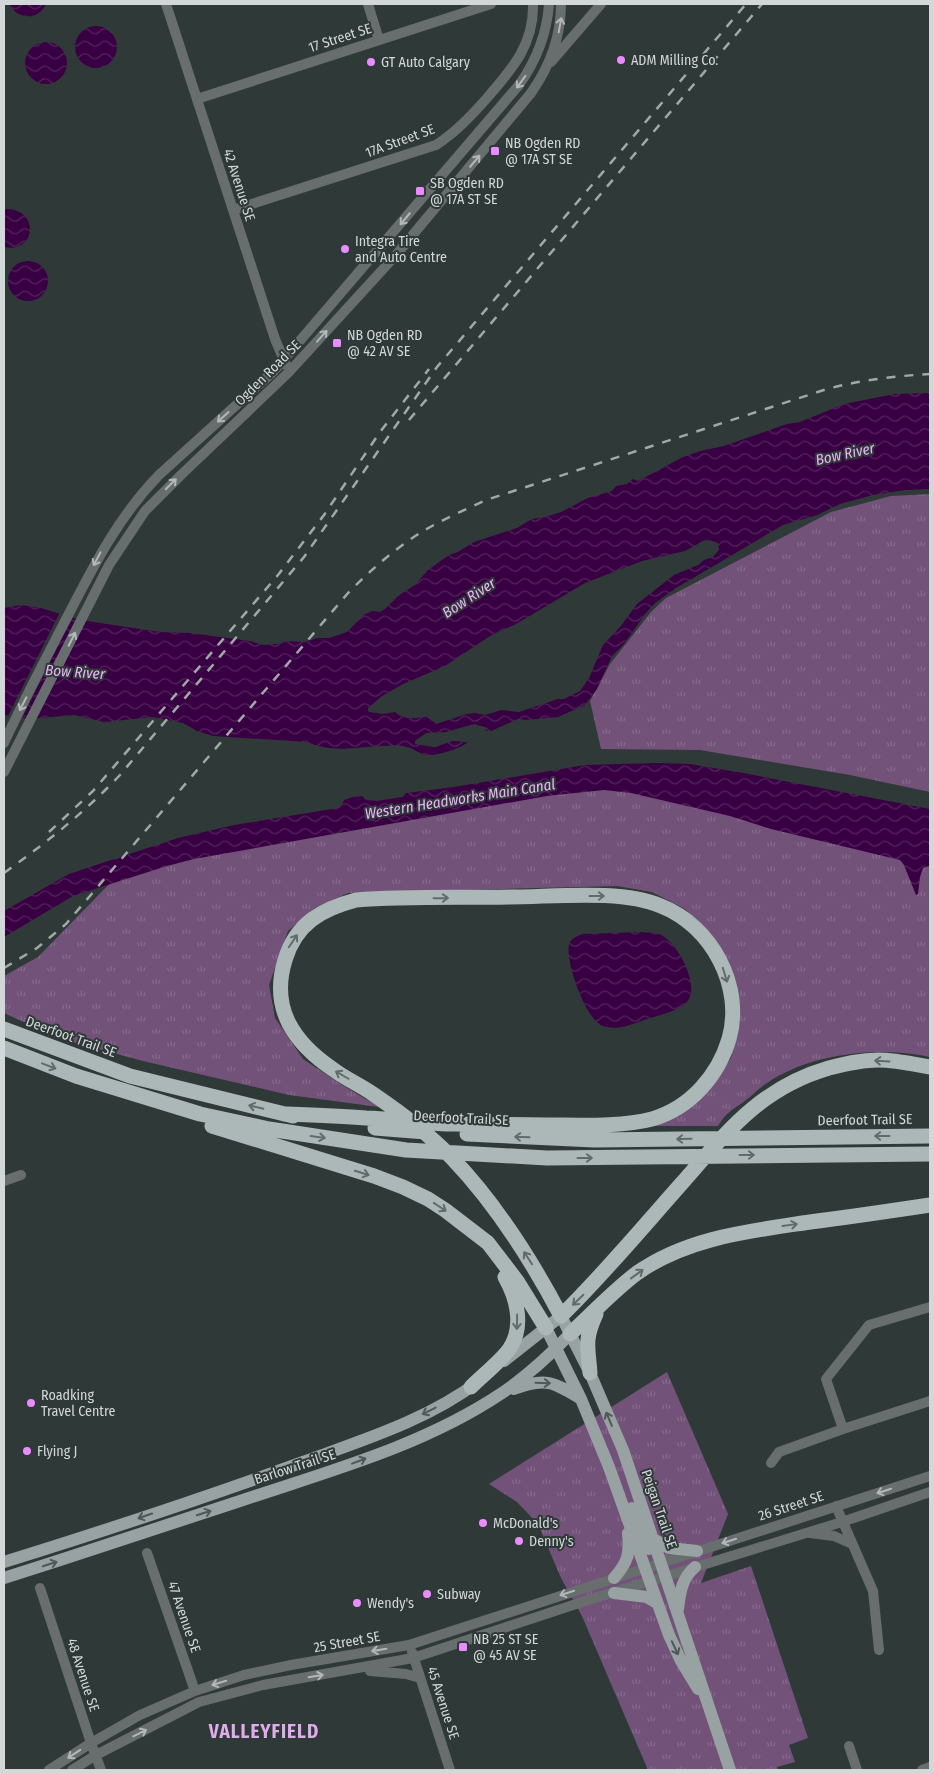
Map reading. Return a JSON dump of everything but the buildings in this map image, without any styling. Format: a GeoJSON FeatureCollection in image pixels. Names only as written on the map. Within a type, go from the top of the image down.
{"type":"FeatureCollection","features":[{"type":"Feature","properties":{"kind":"highway"},"geometry":{"type":"LineString","coordinates":[[284,1114],[366,1118],[455,1124],[592,1124],[627,1123],[652,1119],[673,1110],[694,1096],[716,1071],[731,1028],[732,1015],[731,998],[722,965],[705,938],[676,914],[656,904],[617,896],[367,899],[351,901],[323,911],[305,926],[289,948],[279,984],[280,1000],[292,1032],[316,1058],[384,1101],[434,1140],[453,1159],[503,1221],[527,1257],[561,1316],[591,1286],[736,1122],[751,1108],[783,1087],[801,1078],[841,1065],[859,1061],[878,1060],[930,1068]]}},
{"type":"Feature","properties":{"kind":"highway","name":"Deerfoot Trail SE"},"geometry":{"type":"LineString","coordinates":[[4,1029],[130,1076],[284,1114],[342,1124],[409,1132],[595,1140],[930,1136]]}},
{"type":"Feature","properties":{"kind":"highway"},"geometry":{"type":"LineString","coordinates":[[4,1048],[76,1076],[151,1100],[225,1120],[269,1129],[406,1150],[547,1158],[930,1154]]}},
{"type":"Feature","properties":{"kind":"highway"},"geometry":{"type":"LineString","coordinates":[[151,1100],[187,1118],[402,1187],[428,1199],[444,1209],[488,1244],[501,1259],[531,1302],[546,1328]]}},
{"type":"Feature","properties":{"kind":"highway"},"geometry":{"type":"LineString","coordinates":[[570,1334],[638,1273],[677,1252],[702,1242],[764,1229],[930,1205]]}},
{"type":"Feature","properties":{"kind":"highway"},"geometry":{"type":"LineString","coordinates":[[471,1387],[510,1349],[517,1333],[518,1319],[515,1298],[510,1287],[500,1268],[473,1233]]}},
{"type":"Feature","properties":{"kind":"highway"},"geometry":{"type":"LineString","coordinates":[[590,1373],[587,1343],[588,1331],[600,1306]]}},
{"type":"Feature","properties":{"kind":"main road","name":"Barlow Trail SE"},"geometry":{"type":"LineString","coordinates":[[4,1562],[234,1486],[385,1432],[429,1411],[471,1387],[561,1316]]}},
{"type":"Feature","properties":{"kind":"main road","name":"Peigan Trail SE"},"geometry":{"type":"LineString","coordinates":[[561,1316],[590,1373],[623,1450],[653,1538],[656,1603],[681,1661],[713,1718]]}},
{"type":"Feature","properties":{"kind":"main road","name":"Peigan Trail SE"},"geometry":{"type":"LineString","coordinates":[[546,1328],[582,1399],[609,1466],[627,1518],[677,1612],[730,1770]]}},
{"type":"Feature","properties":{"kind":"main road","name":"Barlow Trail SE"},"geometry":{"type":"LineString","coordinates":[[4,1578],[356,1462],[416,1438],[448,1423],[502,1393],[557,1348],[570,1334]]}},
{"type":"Feature","properties":{"kind":"main road"},"geometry":{"type":"LineString","coordinates":[[502,1393],[529,1383],[549,1382],[559,1385],[582,1399]]}},
{"type":"Feature","properties":{"kind":"main road"},"geometry":{"type":"LineString","coordinates":[[609,1466],[618,1477],[655,1571]]}},
{"type":"Feature","properties":{"kind":"main road"},"geometry":{"type":"LineString","coordinates":[[614,1578],[627,1561],[629,1552],[627,1518]]}},
{"type":"Feature","properties":{"kind":"main road"},"geometry":{"type":"LineString","coordinates":[[653,1538],[670,1548],[696,1551]]}},
{"type":"Feature","properties":{"kind":"main road"},"geometry":{"type":"LineString","coordinates":[[677,1612],[683,1581],[696,1566]]}},
{"type":"Feature","properties":{"kind":"main road"},"geometry":{"type":"LineString","coordinates":[[614,1592],[646,1597],[656,1603]]}},
{"type":"Feature","properties":{"kind":"street","name":"42 Avenue SE"},"geometry":{"type":"LineString","coordinates":[[166,4],[275,339],[290,372]]}},
{"type":"Feature","properties":{"kind":"street"},"geometry":{"type":"LineString","coordinates":[[368,4],[380,40]]}},
{"type":"Feature","properties":{"kind":"street","name":"17 Street SE"},"geometry":{"type":"LineString","coordinates":[[197,99],[491,4]]}},
{"type":"Feature","properties":{"kind":"street","name":"17A Street SE"},"geometry":{"type":"LineString","coordinates":[[233,210],[436,145],[467,120],[515,65],[525,46],[533,15],[533,4]]}},
{"type":"Feature","properties":{"kind":"street","name":"Ogden Road SE"},"geometry":{"type":"LineString","coordinates":[[4,743],[98,556],[122,518],[160,474],[274,372],[520,85],[538,51],[546,28],[549,4]]}},
{"type":"Feature","properties":{"kind":"street","name":"Ogden Road SE"},"geometry":{"type":"LineString","coordinates":[[4,772],[109,564],[138,520],[181,474],[290,372],[396,255],[531,93],[549,64],[558,36],[561,4]]}},
{"type":"Feature","properties":{"kind":"street"},"geometry":{"type":"LineString","coordinates":[[549,64],[601,4]]}},
{"type":"Feature","properties":{"kind":"street"},"geometry":{"type":"LineString","coordinates":[[4,1181],[21,1175]]}},
{"type":"Feature","properties":{"kind":"street"},"geometry":{"type":"LineString","coordinates":[[843,1429],[826,1379],[869,1325],[930,1307]]}},
{"type":"Feature","properties":{"kind":"street"},"geometry":{"type":"LineString","coordinates":[[771,1463],[778,1452],[930,1401]]}},
{"type":"Feature","properties":{"kind":"street","name":"26 Street SE"},"geometry":{"type":"LineString","coordinates":[[655,1571],[696,1551],[930,1476]]}},
{"type":"Feature","properties":{"kind":"street"},"geometry":{"type":"LineString","coordinates":[[655,1571],[696,1566],[842,1522],[930,1492]]}},
{"type":"Feature","properties":{"kind":"street"},"geometry":{"type":"LineString","coordinates":[[836,1506],[873,1591],[879,1650]]}},
{"type":"Feature","properties":{"kind":"street"},"geometry":{"type":"LineString","coordinates":[[806,1533],[834,1536],[852,1544]]}},
{"type":"Feature","properties":{"kind":"street","name":"47 Avenue SE"},"geometry":{"type":"LineString","coordinates":[[147,1553],[194,1691]]}},
{"type":"Feature","properties":{"kind":"street","name":"25 Street SE"},"geometry":{"type":"LineString","coordinates":[[49,1770],[140,1715],[194,1691],[244,1675],[409,1645],[614,1578],[655,1571]]}},
{"type":"Feature","properties":{"kind":"street","name":"25 Street SE"},"geometry":{"type":"LineString","coordinates":[[72,1770],[96,1755],[199,1702],[272,1683],[360,1669],[413,1658],[614,1592],[655,1571]]}},
{"type":"Feature","properties":{"kind":"street","name":"48 Avenue SE"},"geometry":{"type":"LineString","coordinates":[[40,1588],[101,1770]]}},
{"type":"Feature","properties":{"kind":"street","name":"45 Avenue SE"},"geometry":{"type":"LineString","coordinates":[[409,1645],[450,1770]]}},
{"type":"Feature","properties":{"kind":"street"},"geometry":{"type":"LineString","coordinates":[[360,1669],[406,1674],[420,1678]]}},
{"type":"Feature","properties":{"kind":"street"},"geometry":{"type":"LineString","coordinates":[[269,1670],[272,1683]]}},
{"type":"Feature","properties":{"kind":"street"},"geometry":{"type":"LineString","coordinates":[[849,1746],[857,1770]]}},
{"type":"Feature","properties":{"kind":"street"},"geometry":{"type":"LineString","coordinates":[[922,1770],[930,1767]]}},
{"type":"Feature","properties":{"kind":"green space"},"geometry":{"type":"Polygon","coordinates":[[[930,494],[930,792],[850,775],[700,750],[601,749],[590,701],[610,664],[651,612],[666,598],[831,512],[891,496],[930,494]]]}},
{"type":"Feature","properties":{"kind":"green space"},"geometry":{"type":"Polygon","coordinates":[[[607,784],[930,857],[930,1057],[889,1052],[868,1052],[824,1059],[785,1073],[767,1083],[727,1114],[718,1126],[653,1126],[715,1082],[731,1058],[738,1019],[715,940],[685,909],[652,892],[617,886],[348,893],[315,908],[288,931],[269,985],[275,1018],[303,1059],[379,1107],[289,1095],[143,1061],[61,1039],[4,1013],[4,976],[38,957],[120,873],[219,846],[607,784]]]}},
{"type":"Feature","properties":{"kind":"green space"},"geometry":{"type":"Polygon","coordinates":[[[667,1372],[728,1514],[701,1583],[751,1566],[808,1738],[789,1745],[795,1762],[777,1767],[778,1770],[648,1770],[582,1616],[561,1578],[538,1524],[517,1502],[489,1484],[667,1372]]]}},
{"type":"Feature","properties":{"kind":"water"},"geometry":{"type":"Polygon","coordinates":[[[9,4],[46,4],[42,10],[33,16],[23,16],[17,13],[9,4]]]}},
{"type":"Feature","properties":{"kind":"water"},"geometry":{"type":"Polygon","coordinates":[[[100,26],[108,29],[114,35],[117,47],[114,59],[108,65],[92,68],[84,65],[78,59],[75,43],[78,35],[84,29],[100,26]]]}},
{"type":"Feature","properties":{"kind":"water"},"geometry":{"type":"Polygon","coordinates":[[[50,42],[58,45],[64,51],[67,63],[64,75],[58,81],[42,84],[34,81],[28,75],[25,59],[28,51],[34,45],[50,42]]]}},
{"type":"Feature","properties":{"kind":"water"},"geometry":{"type":"Polygon","coordinates":[[[4,210],[18,211],[25,216],[29,223],[30,231],[28,238],[22,244],[14,247],[4,247],[4,210]]]}},
{"type":"Feature","properties":{"kind":"water"},"geometry":{"type":"Polygon","coordinates":[[[28,261],[42,267],[48,281],[42,295],[28,301],[14,295],[8,281],[14,267],[28,261]]]}},
{"type":"Feature","properties":{"kind":"water","name":"Bow River"},"geometry":{"type":"Polygon","coordinates":[[[930,393],[930,489],[905,490],[873,495],[840,504],[817,515],[783,525],[676,588],[655,603],[624,644],[612,656],[597,689],[585,705],[558,717],[518,719],[491,731],[485,731],[488,728],[474,724],[446,732],[426,733],[415,741],[415,744],[434,747],[453,741],[468,742],[449,751],[428,755],[403,746],[343,749],[319,746],[307,742],[213,736],[197,731],[183,723],[153,717],[104,722],[74,715],[29,719],[4,715],[4,608],[20,605],[41,608],[80,620],[160,632],[190,633],[250,641],[263,645],[278,644],[286,641],[304,642],[318,638],[329,638],[347,632],[365,614],[373,611],[380,612],[385,609],[399,595],[415,585],[428,570],[449,555],[474,542],[517,528],[532,519],[561,512],[588,498],[612,491],[616,486],[627,484],[633,479],[638,481],[681,458],[700,451],[724,446],[787,424],[800,422],[844,404],[895,394],[930,393]],[[709,540],[703,541],[685,551],[642,561],[585,583],[516,624],[490,636],[445,666],[403,684],[382,696],[368,710],[369,712],[383,714],[395,712],[410,718],[427,716],[436,724],[467,714],[485,715],[502,710],[519,712],[558,699],[564,699],[580,691],[589,678],[603,645],[620,627],[637,604],[674,575],[713,557],[719,550],[718,543],[709,540]]]}},
{"type":"Feature","properties":{"kind":"water","name":"Western Headworks Main Canal"},"geometry":{"type":"Polygon","coordinates":[[[690,764],[930,809],[930,866],[923,868],[918,894],[916,895],[904,865],[900,860],[771,829],[730,816],[631,793],[604,790],[547,796],[194,859],[73,896],[4,937],[4,911],[69,874],[178,838],[234,825],[338,808],[344,800],[356,796],[362,796],[366,800],[377,801],[403,797],[406,793],[585,765],[690,764]]]}},
{"type":"Feature","properties":{"kind":"water"},"geometry":{"type":"Polygon","coordinates":[[[642,932],[659,934],[668,940],[681,956],[690,977],[690,996],[682,1006],[667,1013],[625,1026],[615,1028],[603,1026],[596,1022],[578,990],[570,964],[569,945],[571,941],[583,934],[642,932]]]}},
{"type":"Feature","properties":{"kind":"pier"},"geometry":{"type":"Polygon","coordinates":[[[60,612],[73,616],[21,720],[7,718],[60,612]]]}},
{"type":"Feature","properties":{"kind":"railway"},"geometry":{"type":"LineString","coordinates":[[4,873],[65,827],[120,775],[304,557],[437,367],[746,4]]}},
{"type":"Feature","properties":{"kind":"railway"},"geometry":{"type":"LineString","coordinates":[[409,420],[762,4]]}},
{"type":"Feature","properties":{"kind":"railway"},"geometry":{"type":"LineString","coordinates":[[49,832],[93,791],[278,575],[324,515],[380,432],[429,369]]}},
{"type":"Feature","properties":{"kind":"railway"},"geometry":{"type":"LineString","coordinates":[[4,968],[37,948],[66,924],[348,593],[382,561],[423,531],[486,500],[827,389],[878,379],[930,374]]}},
{"type":"Feature","properties":{"kind":"place","name":"ADM Milling Co."},"geometry":{"type":"Point","coordinates":[621,60]}},
{"type":"Feature","properties":{"kind":"place","name":"GT Auto Calgary"},"geometry":{"type":"Point","coordinates":[371,62]}},
{"type":"Feature","properties":{"kind":"place","name":"NB Ogden RD @ 17A ST SE"},"geometry":{"type":"Point","coordinates":[495,151]}},
{"type":"Feature","properties":{"kind":"place","name":"SB Ogden RD @ 17A ST SE"},"geometry":{"type":"Point","coordinates":[420,191]}},
{"type":"Feature","properties":{"kind":"place","name":"Integra Tire and Auto Centre"},"geometry":{"type":"Point","coordinates":[345,249]}},
{"type":"Feature","properties":{"kind":"place","name":"NB Ogden RD @ 42 AV SE"},"geometry":{"type":"Point","coordinates":[337,343]}},
{"type":"Feature","properties":{"kind":"place","name":"Roadking Travel Centre"},"geometry":{"type":"Point","coordinates":[31,1403]}},
{"type":"Feature","properties":{"kind":"place","name":"Flying J"},"geometry":{"type":"Point","coordinates":[27,1451]}},
{"type":"Feature","properties":{"kind":"place","name":"McDonald's"},"geometry":{"type":"Point","coordinates":[483,1523]}},
{"type":"Feature","properties":{"kind":"place","name":"Denny's"},"geometry":{"type":"Point","coordinates":[519,1541]}},
{"type":"Feature","properties":{"kind":"place","name":"Subway"},"geometry":{"type":"Point","coordinates":[427,1594]}},
{"type":"Feature","properties":{"kind":"place","name":"Wendy's"},"geometry":{"type":"Point","coordinates":[357,1603]}},
{"type":"Feature","properties":{"kind":"place","name":"NB 25 ST SE @ 45 AV SE"},"geometry":{"type":"Point","coordinates":[463,1647]}},
{"type":"Feature","properties":{"kind":"district","name":"VALLEYFIELD"},"geometry":{"type":"Point","coordinates":[264,1731]}}]}
